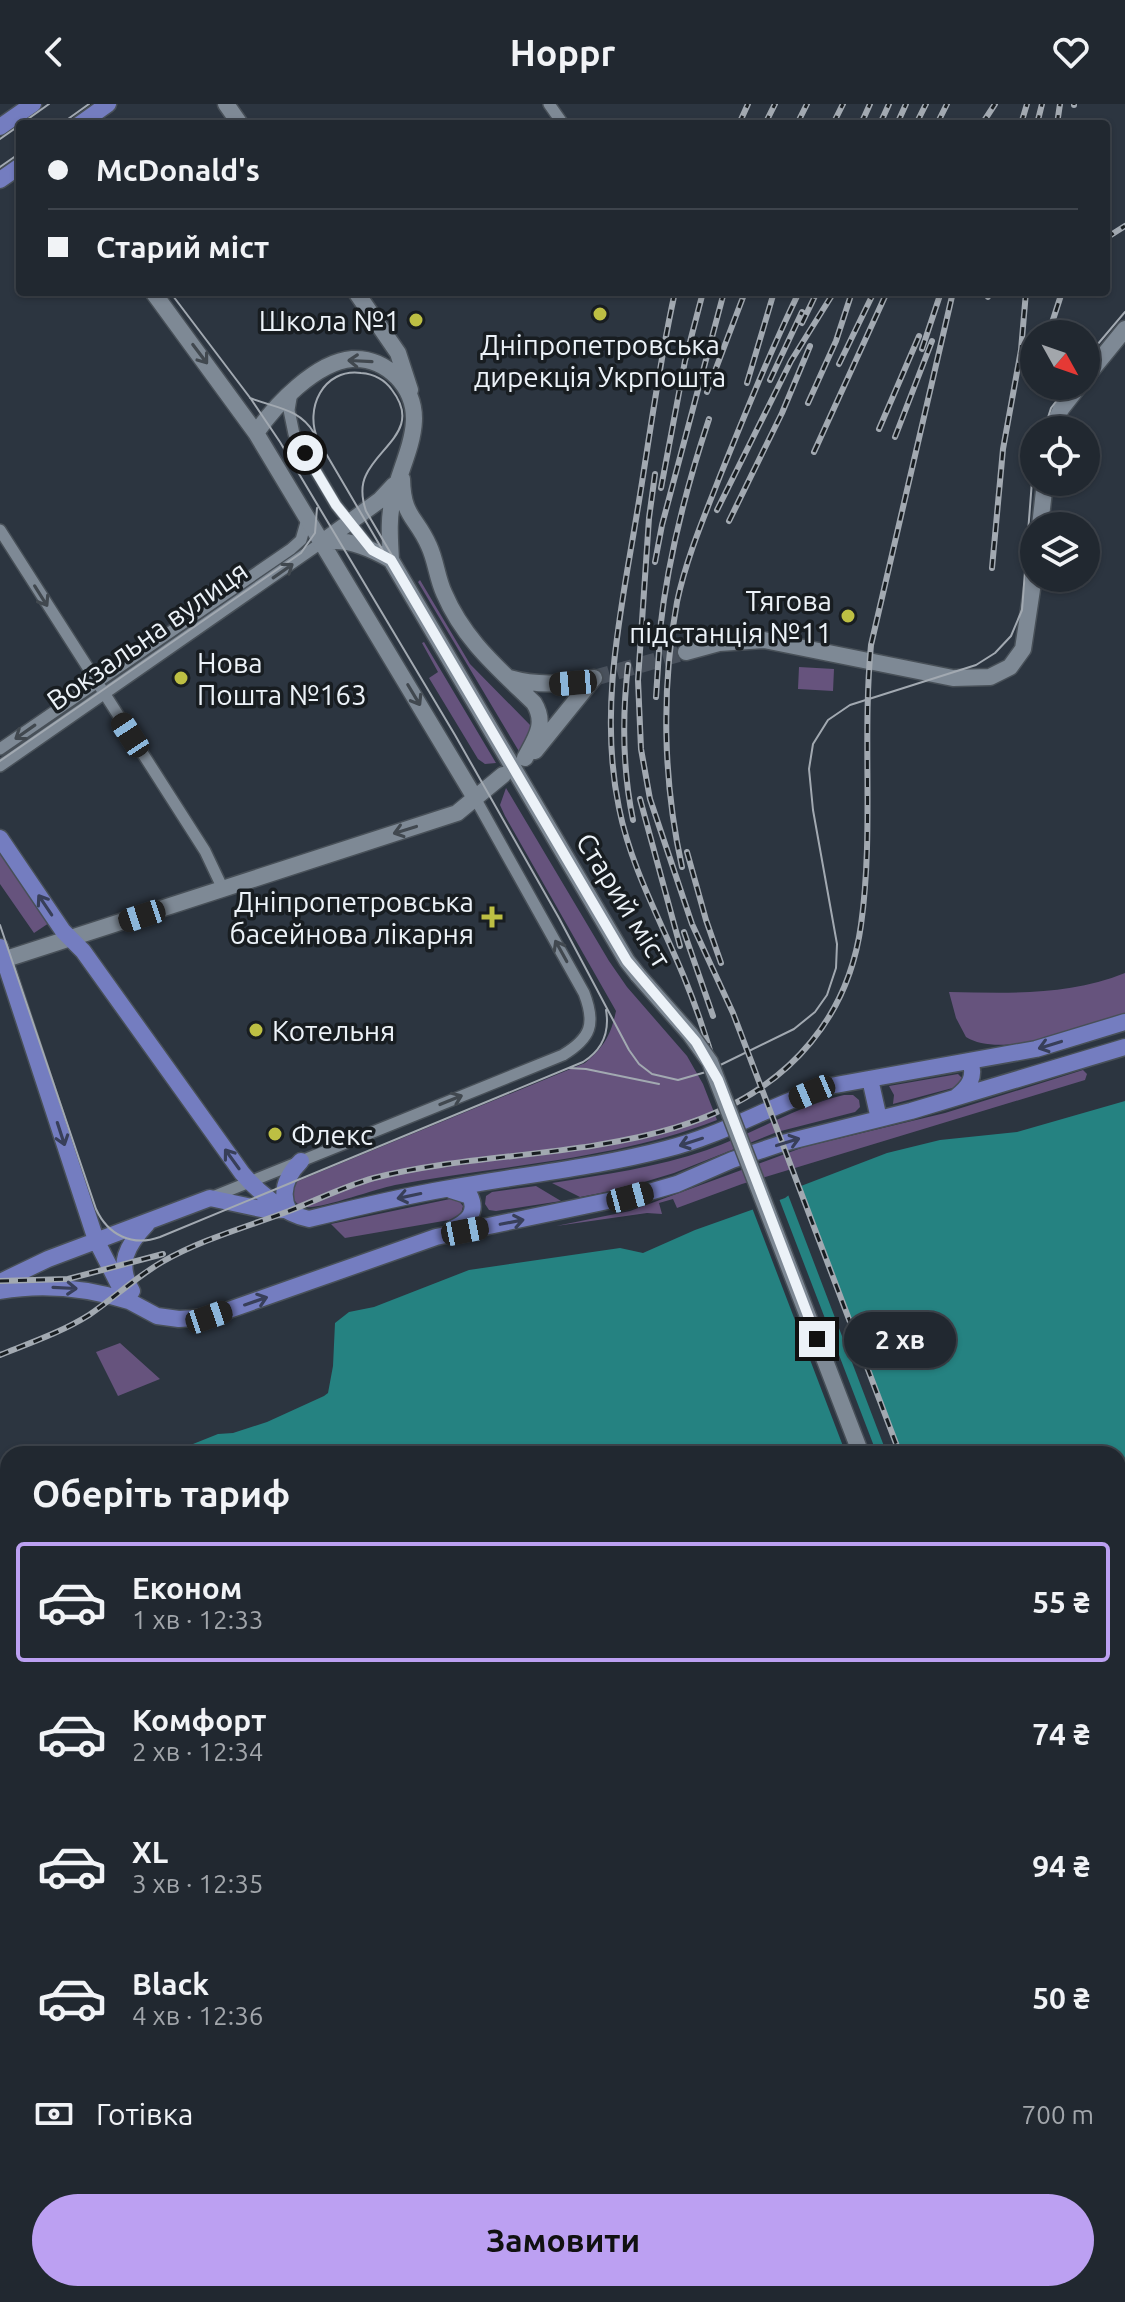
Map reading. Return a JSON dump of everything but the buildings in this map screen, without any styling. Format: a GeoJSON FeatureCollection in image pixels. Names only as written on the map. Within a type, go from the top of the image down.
{"type":"FeatureCollection","features":[{"type":"Feature","properties":{"kind":"main road"},"geometry":{"type":"LineString","coordinates":[[0,127],[33,104]]}},
{"type":"Feature","properties":{"kind":"main road"},"geometry":{"type":"LineString","coordinates":[[86,120],[108,104]]}},
{"type":"Feature","properties":{"kind":"main road"},"geometry":{"type":"LineString","coordinates":[[156,296],[233,397],[256,433],[475,798]]}},
{"type":"Feature","properties":{"kind":"main road"},"geometry":{"type":"LineString","coordinates":[[359,296],[398,353],[407,374],[412,399],[413,434],[392,501],[391,560]]}},
{"type":"Feature","properties":{"kind":"main road"},"geometry":{"type":"LineString","coordinates":[[1100,360],[1125,329]]}},
{"type":"Feature","properties":{"kind":"main road"},"geometry":{"type":"LineString","coordinates":[[256,433],[292,392],[322,370],[340,362],[363,360],[383,366],[412,399]]}},
{"type":"Feature","properties":{"kind":"main road"},"geometry":{"type":"LineString","coordinates":[[321,543],[380,500],[402,473]]}},
{"type":"Feature","properties":{"kind":"main road"},"geometry":{"type":"LineString","coordinates":[[402,473],[405,507],[432,553],[444,593],[456,617],[482,654],[534,703],[541,718],[538,735],[525,758],[553,731],[594,678],[554,684],[529,683],[507,677]]}},
{"type":"Feature","properties":{"kind":"main road"},"geometry":{"type":"LineString","coordinates":[[391,560],[400,536],[410,532],[423,536]]}},
{"type":"Feature","properties":{"kind":"main road"},"geometry":{"type":"LineString","coordinates":[[321,543],[338,541],[372,550],[391,560]]}},
{"type":"Feature","properties":{"kind":"main road","name":"Старий міст"},"geometry":{"type":"LineString","coordinates":[[391,560],[627,961],[710,1062],[858,1446]]}},
{"type":"Feature","properties":{"kind":"main road"},"geometry":{"type":"LineString","coordinates":[[686,652],[719,643],[764,640],[953,678],[990,677],[1010,667],[1023,649],[1032,592]]}},
{"type":"Feature","properties":{"kind":"main road"},"geometry":{"type":"LineString","coordinates":[[129,1301],[96,1240],[1,956],[72,939],[457,813],[503,775]]}},
{"type":"Feature","properties":{"kind":"main road"},"geometry":{"type":"LineString","coordinates":[[0,838],[63,931],[83,951],[250,1182],[289,1211],[309,1219],[446,1189],[668,1149],[719,1132],[812,1092],[1036,1049],[1125,1022]]}},
{"type":"Feature","properties":{"kind":"main road"},"geometry":{"type":"LineString","coordinates":[[0,1291],[30,1287],[79,1289],[129,1301],[157,1316],[179,1319],[209,1317],[436,1237],[646,1193],[783,1143],[955,1098],[1125,1047]]}},
{"type":"Feature","properties":{"kind":"main road"},"geometry":{"type":"LineString","coordinates":[[955,1098],[971,1081],[970,1061]]}},
{"type":"Feature","properties":{"kind":"main road"},"geometry":{"type":"LineString","coordinates":[[870,1079],[879,1119]]}},
{"type":"Feature","properties":{"kind":"main road"},"geometry":{"type":"LineString","coordinates":[[289,1211],[285,1203],[285,1185],[288,1176],[301,1161]]}},
{"type":"Feature","properties":{"kind":"main road"},"geometry":{"type":"LineString","coordinates":[[436,1237],[463,1223],[473,1211],[470,1196],[446,1189]]}},
{"type":"Feature","properties":{"kind":"main road"},"geometry":{"type":"LineString","coordinates":[[0,1282],[48,1259],[210,1198],[261,1209],[289,1211]]}},
{"type":"Feature","properties":{"kind":"main road"},"geometry":{"type":"LineString","coordinates":[[148,1223],[132,1241],[123,1266],[134,1294],[157,1316]]}},
{"type":"Feature","properties":{"kind":"street"},"geometry":{"type":"LineString","coordinates":[[292,392],[289,410],[294,434],[336,505],[372,550]]}},
{"type":"Feature","properties":{"kind":"street","name":"Вокзальна вулиця"},"geometry":{"type":"LineString","coordinates":[[0,749],[291,549],[301,540],[307,519]]}},
{"type":"Feature","properties":{"kind":"street"},"geometry":{"type":"LineString","coordinates":[[0,530],[205,851],[223,889]]}},
{"type":"Feature","properties":{"kind":"street","name":"Вокзальна вулиця"},"geometry":{"type":"LineString","coordinates":[[0,766],[321,543]]}},
{"type":"Feature","properties":{"kind":"street"},"geometry":{"type":"LineString","coordinates":[[210,1198],[563,1055],[587,1035],[591,1022],[584,993],[475,798]]}},
{"type":"Feature","properties":{"kind":"shaded area"},"geometry":{"type":"Polygon","coordinates":[[[420,580],[470,664],[531,726],[533,734],[520,753],[418,582],[420,580]]]}},
{"type":"Feature","properties":{"kind":"shaded area"},"geometry":{"type":"Polygon","coordinates":[[[424,642],[496,763],[485,764],[478,759],[429,678],[438,672],[424,642]]]}},
{"type":"Feature","properties":{"kind":"shaded area"},"geometry":{"type":"Polygon","coordinates":[[[799,667],[834,669],[833,691],[798,689],[799,667]]]}},
{"type":"Feature","properties":{"kind":"shaded area"},"geometry":{"type":"Polygon","coordinates":[[[506,788],[609,961],[627,987],[687,1056],[703,1084],[717,1120],[599,1153],[395,1185],[323,1205],[302,1206],[294,1199],[291,1184],[585,1063],[609,1034],[616,1011],[505,816],[500,805],[506,788]]]}},
{"type":"Feature","properties":{"kind":"shaded area"},"geometry":{"type":"Polygon","coordinates":[[[0,851],[49,923],[34,933],[0,884],[0,851]]]}},
{"type":"Feature","properties":{"kind":"shaded area"},"geometry":{"type":"Polygon","coordinates":[[[1125,973],[1125,1013],[1022,1043],[982,1043],[966,1037],[956,1018],[949,992],[1060,989],[1125,973]]]}},
{"type":"Feature","properties":{"kind":"shaded area"},"geometry":{"type":"Polygon","coordinates":[[[1083,1070],[1087,1074],[1085,1080],[742,1184],[677,1208],[673,1199],[659,1203],[662,1214],[647,1213],[556,1226],[630,1211],[804,1147],[945,1113],[1083,1070]]]}},
{"type":"Feature","properties":{"kind":"shaded area"},"geometry":{"type":"Polygon","coordinates":[[[958,1074],[964,1080],[960,1086],[893,1104],[894,1095],[889,1086],[958,1074]]]}},
{"type":"Feature","properties":{"kind":"shaded area"},"geometry":{"type":"Polygon","coordinates":[[[853,1095],[859,1100],[860,1107],[855,1112],[777,1132],[674,1173],[621,1189],[580,1197],[552,1183],[630,1170],[688,1156],[809,1106],[853,1095]]]}},
{"type":"Feature","properties":{"kind":"shaded area"},"geometry":{"type":"Polygon","coordinates":[[[1125,1101],[1125,1446],[188,1446],[218,1434],[233,1433],[267,1422],[328,1393],[335,1323],[349,1312],[374,1307],[469,1270],[620,1248],[643,1253],[695,1230],[785,1198],[801,1186],[887,1153],[940,1140],[1017,1132],[1125,1101]]]}},
{"type":"Feature","properties":{"kind":"shaded area"},"geometry":{"type":"Polygon","coordinates":[[[536,1186],[561,1201],[496,1211],[489,1210],[485,1204],[486,1196],[492,1192],[536,1186]]]}},
{"type":"Feature","properties":{"kind":"shaded area"},"geometry":{"type":"Polygon","coordinates":[[[450,1199],[458,1200],[463,1206],[461,1214],[455,1219],[345,1238],[331,1224],[450,1199]]]}},
{"type":"Feature","properties":{"kind":"shaded area"},"geometry":{"type":"Polygon","coordinates":[[[120,1343],[160,1379],[118,1396],[96,1352],[120,1343]]]}},
{"type":"Feature","properties":{"kind":"pier"},"geometry":{"type":"Polygon","coordinates":[[[798,1183],[899,1446],[884,1446],[787,1192],[798,1183]]]}},
{"type":"Feature","properties":{"kind":"pier"},"geometry":{"type":"Polygon","coordinates":[[[778,1196],[874,1446],[843,1446],[751,1205],[778,1196]]]}},
{"type":"Feature","properties":{"kind":"tunnel"},"geometry":{"type":"LineString","coordinates":[[594,678],[686,652]]}},
{"type":"Feature","properties":{"kind":"tram line"},"geometry":{"type":"LineString","coordinates":[[27,120],[49,104]]}},
{"type":"Feature","properties":{"kind":"tram line"},"geometry":{"type":"LineString","coordinates":[[67,120],[89,104]]}},
{"type":"Feature","properties":{"kind":"tram line"},"geometry":{"type":"LineString","coordinates":[[0,139],[16,128]]}},
{"type":"Feature","properties":{"kind":"tram line"},"geometry":{"type":"LineString","coordinates":[[0,167],[16,156]]}},
{"type":"Feature","properties":{"kind":"tram line"},"geometry":{"type":"LineString","coordinates":[[173,296],[280,442],[455,735],[559,918],[629,1050],[639,1064],[652,1074],[678,1080],[706,1072],[794,1029],[815,1012],[827,995],[836,968],[837,944],[813,810],[809,769],[813,744],[828,720],[850,705],[976,665],[995,653],[1011,636],[1022,610],[1031,496]]}},
{"type":"Feature","properties":{"kind":"tram line"},"geometry":{"type":"LineString","coordinates":[[1100,341],[1125,312]]}},
{"type":"Feature","properties":{"kind":"tram line"},"geometry":{"type":"LineString","coordinates":[[856,1446],[708,1064],[694,1043],[625,963],[318,440],[314,428],[315,404],[320,393],[336,377],[348,373],[375,376],[389,386],[400,404],[400,426],[364,480],[362,493],[366,511],[629,960],[698,1040],[712,1062],[861,1446]]}},
{"type":"Feature","properties":{"kind":"tram line"},"geometry":{"type":"LineString","coordinates":[[250,398],[294,414],[314,433]]}},
{"type":"Feature","properties":{"kind":"tram line"},"geometry":{"type":"LineString","coordinates":[[1048,416],[1057,400]]}},
{"type":"Feature","properties":{"kind":"tram line"},"geometry":{"type":"LineString","coordinates":[[0,761],[301,553],[315,533],[317,508]]}},
{"type":"Feature","properties":{"kind":"tram line"},"geometry":{"type":"LineString","coordinates":[[0,925],[96,1209],[107,1226],[131,1239],[160,1237],[583,1062],[603,1040],[607,1026],[606,1010]]}},
{"type":"Feature","properties":{"kind":"tram line"},"geometry":{"type":"LineString","coordinates":[[569,1068],[659,1084]]}},
{"type":"Feature","properties":{"kind":"railway"},"geometry":{"type":"LineString","coordinates":[[741,120],[748,104]]}},
{"type":"Feature","properties":{"kind":"railway"},"geometry":{"type":"LineString","coordinates":[[767,120],[775,104]]}},
{"type":"Feature","properties":{"kind":"railway"},"geometry":{"type":"LineString","coordinates":[[799,120],[807,104]]}},
{"type":"Feature","properties":{"kind":"railway"},"geometry":{"type":"LineString","coordinates":[[835,120],[843,104]]}},
{"type":"Feature","properties":{"kind":"railway"},"geometry":{"type":"LineString","coordinates":[[863,120],[870,104]]}},
{"type":"Feature","properties":{"kind":"railway"},"geometry":{"type":"LineString","coordinates":[[882,120],[889,104]]}},
{"type":"Feature","properties":{"kind":"railway"},"geometry":{"type":"LineString","coordinates":[[899,120],[906,104]]}},
{"type":"Feature","properties":{"kind":"railway"},"geometry":{"type":"LineString","coordinates":[[918,120],[926,104]]}},
{"type":"Feature","properties":{"kind":"railway"},"geometry":{"type":"LineString","coordinates":[[939,120],[947,104]]}},
{"type":"Feature","properties":{"kind":"railway"},"geometry":{"type":"LineString","coordinates":[[985,120],[995,104]]}},
{"type":"Feature","properties":{"kind":"railway"},"geometry":{"type":"LineString","coordinates":[[1022,120],[1027,104]]}},
{"type":"Feature","properties":{"kind":"railway"},"geometry":{"type":"LineString","coordinates":[[1038,120],[1042,104]]}},
{"type":"Feature","properties":{"kind":"railway"},"geometry":{"type":"LineString","coordinates":[[1058,120],[1060,104]]}},
{"type":"Feature","properties":{"kind":"railway"},"geometry":{"type":"LineString","coordinates":[[1110,235],[1125,226]]}},
{"type":"Feature","properties":{"kind":"railway"},"geometry":{"type":"LineString","coordinates":[[674,296],[619,619],[611,732],[619,808],[639,873],[689,989],[717,1075],[859,1446]]}},
{"type":"Feature","properties":{"kind":"railway"},"geometry":{"type":"LineString","coordinates":[[661,488],[685,361],[702,296]]}},
{"type":"Feature","properties":{"kind":"railway"},"geometry":{"type":"LineString","coordinates":[[655,562],[723,296]]}},
{"type":"Feature","properties":{"kind":"railway"},"geometry":{"type":"LineString","coordinates":[[707,392],[743,296]]}},
{"type":"Feature","properties":{"kind":"railway"},"geometry":{"type":"LineString","coordinates":[[747,383],[773,296]]}},
{"type":"Feature","properties":{"kind":"railway"},"geometry":{"type":"LineString","coordinates":[[682,867],[671,802],[666,735],[668,668],[677,602],[690,554],[708,507],[797,296]]}},
{"type":"Feature","properties":{"kind":"railway"},"geometry":{"type":"LineString","coordinates":[[802,323],[815,296]]}},
{"type":"Feature","properties":{"kind":"railway"},"geometry":{"type":"LineString","coordinates":[[717,510],[791,361],[832,296]]}},
{"type":"Feature","properties":{"kind":"railway"},"geometry":{"type":"LineString","coordinates":[[808,403],[836,341],[851,296]]}},
{"type":"Feature","properties":{"kind":"railway"},"geometry":{"type":"LineString","coordinates":[[839,364],[872,296]]}},
{"type":"Feature","properties":{"kind":"railway"},"geometry":{"type":"LineString","coordinates":[[814,452],[885,296]]}},
{"type":"Feature","properties":{"kind":"railway"},"geometry":{"type":"LineString","coordinates":[[922,349],[940,296]]}},
{"type":"Feature","properties":{"kind":"railway"},"geometry":{"type":"LineString","coordinates":[[0,1355],[79,1321],[152,1268],[209,1240],[374,1178],[429,1167],[607,1143],[665,1131],[719,1111],[768,1083],[811,1042],[838,1001],[858,941],[867,855],[867,715],[871,645],[952,296]]}},
{"type":"Feature","properties":{"kind":"railway"},"geometry":{"type":"LineString","coordinates":[[992,568],[1003,449],[1021,350],[1026,296]]}},
{"type":"Feature","properties":{"kind":"railway"},"geometry":{"type":"LineString","coordinates":[[1053,320],[1061,296]]}},
{"type":"Feature","properties":{"kind":"railway"},"geometry":{"type":"LineString","coordinates":[[770,380],[802,312]]}},
{"type":"Feature","properties":{"kind":"railway"},"geometry":{"type":"LineString","coordinates":[[879,429],[919,336]]}},
{"type":"Feature","properties":{"kind":"railway"},"geometry":{"type":"LineString","coordinates":[[895,437],[932,341]]}},
{"type":"Feature","properties":{"kind":"railway"},"geometry":{"type":"LineString","coordinates":[[729,521],[782,413],[810,346]]}},
{"type":"Feature","properties":{"kind":"railway"},"geometry":{"type":"LineString","coordinates":[[660,630],[679,523],[709,419]]}},
{"type":"Feature","properties":{"kind":"railway"},"geometry":{"type":"LineString","coordinates":[[655,474],[638,680],[641,749],[650,799],[692,924],[733,1013],[897,1446]]}},
{"type":"Feature","properties":{"kind":"railway"},"geometry":{"type":"LineString","coordinates":[[656,697],[661,621]]}},
{"type":"Feature","properties":{"kind":"railway"},"geometry":{"type":"LineString","coordinates":[[628,665],[624,742],[633,820]]}},
{"type":"Feature","properties":{"kind":"railway"},"geometry":{"type":"LineString","coordinates":[[640,799],[680,946]]}},
{"type":"Feature","properties":{"kind":"railway"},"geometry":{"type":"LineString","coordinates":[[687,852],[721,963]]}},
{"type":"Feature","properties":{"kind":"railway"},"geometry":{"type":"LineString","coordinates":[[684,932],[713,1016]]}},
{"type":"Feature","properties":{"kind":"railway"},"geometry":{"type":"LineString","coordinates":[[0,1281],[68,1279],[163,1254]]}},
{"type":"Feature","properties":{"kind":"place","name":"Дніпропетровська дирекція Укрпошта"},"geometry":{"type":"Point","coordinates":[600,314]}},
{"type":"Feature","properties":{"kind":"place","name":"Школа №1"},"geometry":{"type":"Point","coordinates":[416,320]}},
{"type":"Feature","properties":{"kind":"place","name":"Тягова пiдстанцiя №11"},"geometry":{"type":"Point","coordinates":[848,616]}},
{"type":"Feature","properties":{"kind":"place","name":"Нова Пошта №163"},"geometry":{"type":"Point","coordinates":[181,678]}},
{"type":"Feature","properties":{"kind":"place","name":"Дніпропетровська басейнова лікарня"},"geometry":{"type":"Point","coordinates":[492,917]}},
{"type":"Feature","properties":{"kind":"place","name":"Котельня"},"geometry":{"type":"Point","coordinates":[256,1030]}},
{"type":"Feature","properties":{"kind":"place","name":"Флекс"},"geometry":{"type":"Point","coordinates":[275,1134]}},
{"type":"Feature","properties":{"kind":"route"},"geometry":{"type":"LineString","coordinates":[[305,453],[336,505],[372,550],[391,560],[627,961],[705,1053],[817,1339]]}}]}
